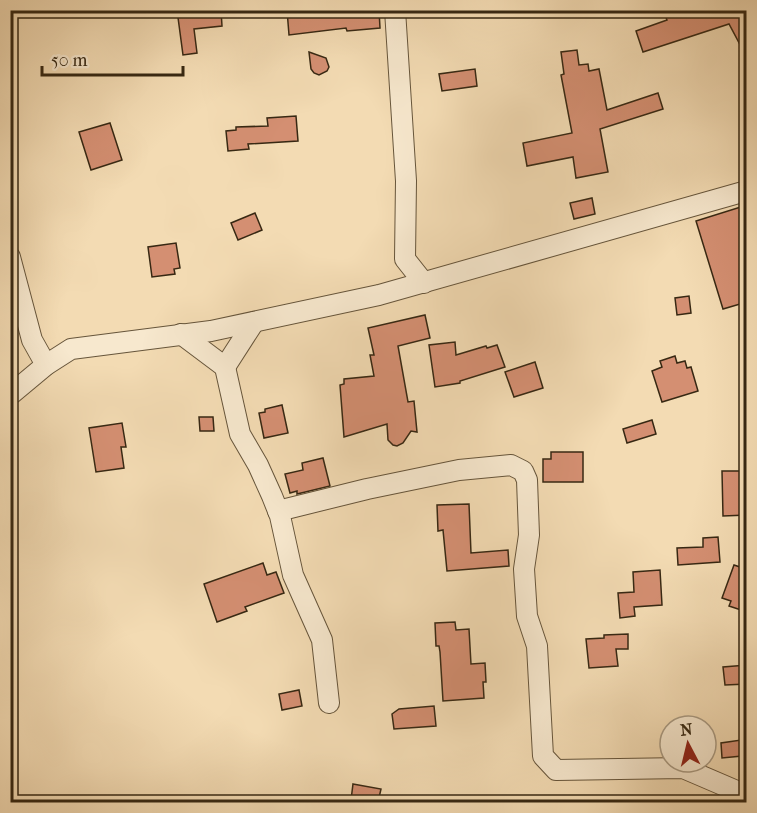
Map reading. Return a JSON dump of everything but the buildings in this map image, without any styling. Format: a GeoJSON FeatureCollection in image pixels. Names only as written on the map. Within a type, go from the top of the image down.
{"type":"FeatureCollection","features":[{"type":"Feature","properties":{"kind":"street"},"geometry":{"type":"LineString","coordinates":[[395,10],[406,181],[405,259],[424,283]]}},
{"type":"Feature","properties":{"kind":"street"},"geometry":{"type":"LineString","coordinates":[[10,395],[46,365],[71,349],[211,331],[379,295],[747,191]]}},
{"type":"Feature","properties":{"kind":"street"},"geometry":{"type":"LineString","coordinates":[[10,257],[32,340],[46,365]]}},
{"type":"Feature","properties":{"kind":"street"},"geometry":{"type":"LineString","coordinates":[[225,367],[254,322]]}},
{"type":"Feature","properties":{"kind":"street"},"geometry":{"type":"LineString","coordinates":[[181,334],[225,367],[240,434],[258,465],[278,511],[293,575],[322,640],[329,703]]}},
{"type":"Feature","properties":{"kind":"street"},"geometry":{"type":"LineString","coordinates":[[278,511],[459,470],[512,465],[522,471],[527,480],[529,535],[524,569],[527,616],[537,646],[543,756],[556,770],[683,768],[747,795]]}}]}
